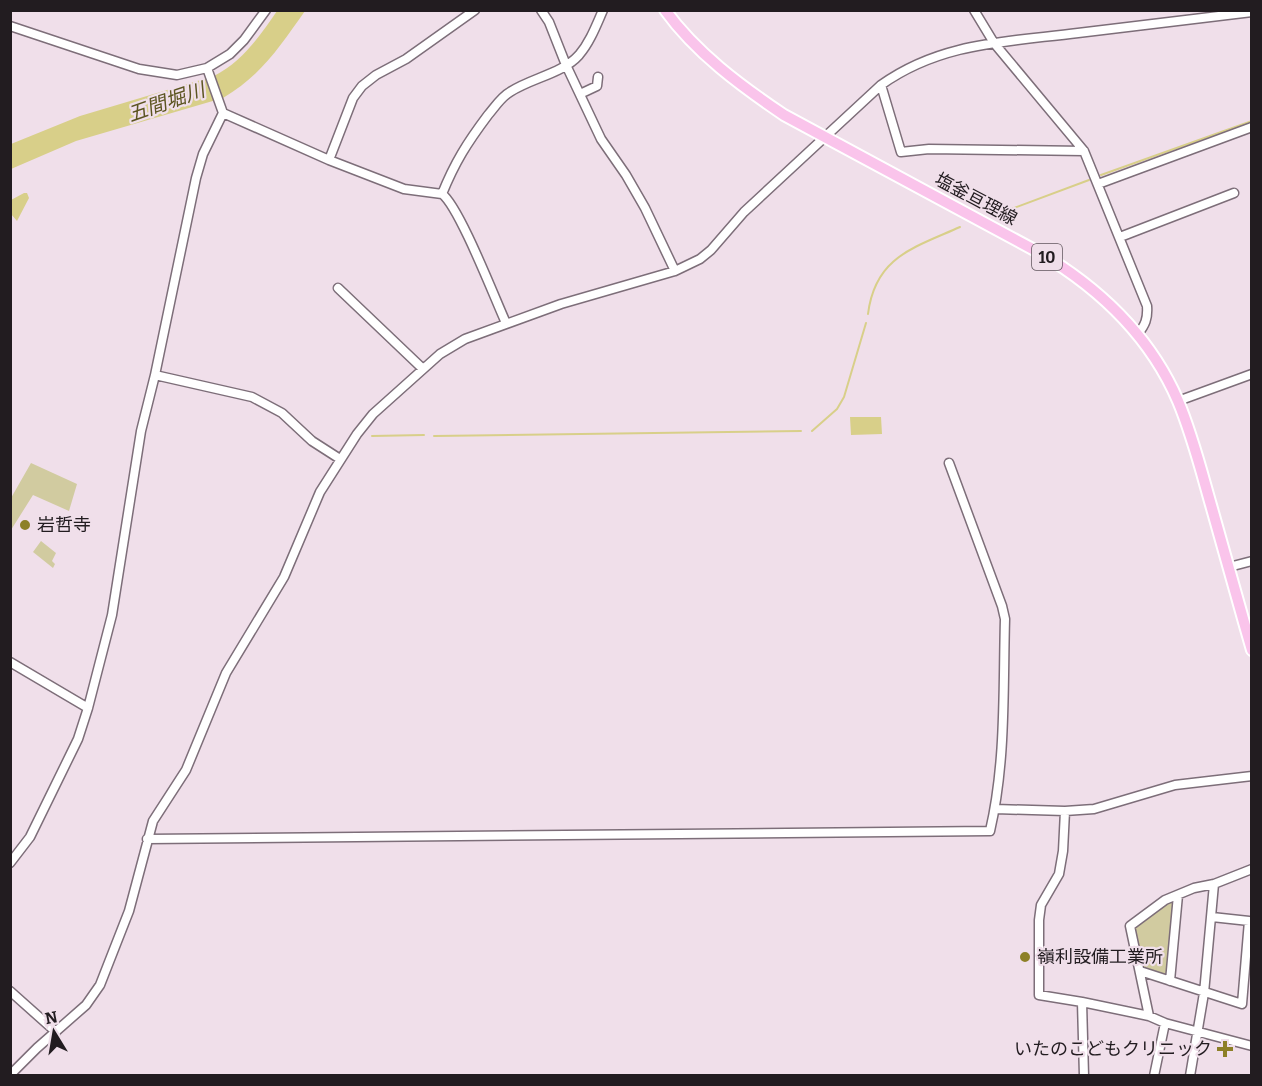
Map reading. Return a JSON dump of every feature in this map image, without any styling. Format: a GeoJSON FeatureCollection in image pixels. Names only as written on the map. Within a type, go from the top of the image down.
{"type":"FeatureCollection","features":[{"type":"Feature","properties":{"kind":"main road","name":"塩釜亘理線"},"geometry":{"type":"LineString","coordinates":[[665,10],[693,42],[741,85],[784,115],[1064,267],[1115,309],[1138,334],[1158,363],[1178,401],[1196,452],[1251,650]]}},
{"type":"Feature","properties":{"kind":"street"},"geometry":{"type":"LineString","coordinates":[[10,26],[139,69],[177,75],[207,68],[230,54],[244,40],[266,10]]}},
{"type":"Feature","properties":{"kind":"street"},"geometry":{"type":"LineString","coordinates":[[329,160],[353,98],[362,86],[376,75],[406,59],[475,10]]}},
{"type":"Feature","properties":{"kind":"street"},"geometry":{"type":"LineString","coordinates":[[541,10],[549,22],[566,65],[602,140],[645,208],[675,271]]}},
{"type":"Feature","properties":{"kind":"street"},"geometry":{"type":"LineString","coordinates":[[442,194],[465,145],[500,100],[509,92],[566,65],[578,56],[591,37],[603,10]]}},
{"type":"Feature","properties":{"kind":"street"},"geometry":{"type":"LineString","coordinates":[[974,10],[994,43],[1084,151],[1147,306],[1148,318],[1138,334]]}},
{"type":"Feature","properties":{"kind":"street"},"geometry":{"type":"LineString","coordinates":[[10,1075],[86,1005],[100,985],[129,911],[147,839],[158,813],[186,770],[226,673],[284,579],[320,492],[340,459],[373,414],[423,369],[453,345],[506,323],[675,271],[706,255],[744,212],[881,85],[895,75],[927,59],[994,43],[1251,12]]}},
{"type":"Feature","properties":{"kind":"street"},"geometry":{"type":"LineString","coordinates":[[10,863],[30,837],[78,740],[112,615],[141,431],[197,177],[203,154],[223,113],[207,68]]}},
{"type":"Feature","properties":{"kind":"street"},"geometry":{"type":"LineString","coordinates":[[580,94],[597,86],[598,77]]}},
{"type":"Feature","properties":{"kind":"street"},"geometry":{"type":"LineString","coordinates":[[881,85],[901,152],[929,149],[1084,151]]}},
{"type":"Feature","properties":{"kind":"street"},"geometry":{"type":"LineString","coordinates":[[223,113],[329,160],[404,189],[442,194],[447,198],[459,219],[506,323]]}},
{"type":"Feature","properties":{"kind":"street"},"geometry":{"type":"LineString","coordinates":[[1098,184],[1251,127]]}},
{"type":"Feature","properties":{"kind":"street"},"geometry":{"type":"LineString","coordinates":[[1120,237],[1234,193]]}},
{"type":"Feature","properties":{"kind":"street"},"geometry":{"type":"LineString","coordinates":[[338,288],[423,369]]}},
{"type":"Feature","properties":{"kind":"street"},"geometry":{"type":"LineString","coordinates":[[1178,401],[1251,374]]}},
{"type":"Feature","properties":{"kind":"street"},"geometry":{"type":"LineString","coordinates":[[155,375],[252,398],[282,413],[312,441],[340,459]]}},
{"type":"Feature","properties":{"kind":"street"},"geometry":{"type":"LineString","coordinates":[[147,839],[990,831],[1003,744],[1005,619],[949,463]]}},
{"type":"Feature","properties":{"kind":"street"},"geometry":{"type":"LineString","coordinates":[[1229,567],[1251,561]]}},
{"type":"Feature","properties":{"kind":"street"},"geometry":{"type":"LineString","coordinates":[[10,662],[88,708]]}},
{"type":"Feature","properties":{"kind":"street"},"geometry":{"type":"LineString","coordinates":[[995,809],[1065,812],[1112,805],[1174,785],[1251,776]]}},
{"type":"Feature","properties":{"kind":"street"},"geometry":{"type":"LineString","coordinates":[[1065,812],[1059,874],[1041,905],[1039,995],[1149,1016],[1165,1023],[1251,1046]]}},
{"type":"Feature","properties":{"kind":"street"},"geometry":{"type":"LineString","coordinates":[[1149,1016],[1130,926],[1165,900],[1251,869]]}},
{"type":"Feature","properties":{"kind":"street"},"geometry":{"type":"LineString","coordinates":[[1190,1076],[1204,993],[1214,884]]}},
{"type":"Feature","properties":{"kind":"street"},"geometry":{"type":"LineString","coordinates":[[1170,981],[1178,895]]}},
{"type":"Feature","properties":{"kind":"street"},"geometry":{"type":"LineString","coordinates":[[1140,971],[1242,1004],[1249,921],[1212,917]]}},
{"type":"Feature","properties":{"kind":"street"},"geometry":{"type":"LineString","coordinates":[[10,991],[56,1032]]}},
{"type":"Feature","properties":{"kind":"street"},"geometry":{"type":"LineString","coordinates":[[1082,1002],[1084,1076]]}},
{"type":"Feature","properties":{"kind":"street"},"geometry":{"type":"LineString","coordinates":[[1154,1076],[1165,1023]]}},
{"type":"Feature","properties":{"kind":"shaded area"},"geometry":{"type":"Polygon","coordinates":[[[31,463],[77,484],[69,511],[33,495],[11,530],[11,498],[31,463]]]}},
{"type":"Feature","properties":{"kind":"shaded area"},"geometry":{"type":"Polygon","coordinates":[[[41,541],[56,553],[52,561],[55,564],[53,568],[33,552],[41,541]]]}},
{"type":"Feature","properties":{"kind":"shaded area"},"geometry":{"type":"Polygon","coordinates":[[[1171,901],[1174,903],[1168,973],[1163,976],[1142,966],[1134,926],[1171,901]]]}},
{"type":"Feature","properties":{"kind":"water","name":"五間堀川"},"geometry":{"type":"Polygon","coordinates":[[[277,11],[305,11],[259,70],[223,98],[76,141],[11,169],[11,144],[80,116],[214,76],[250,48],[277,11]]]}},
{"type":"Feature","properties":{"kind":"water"},"geometry":{"type":"Polygon","coordinates":[[[27,193],[29,198],[17,221],[11,214],[11,200],[27,193]]]}},
{"type":"Feature","properties":{"kind":"water"},"geometry":{"type":"Polygon","coordinates":[[[850,417],[881,417],[882,434],[851,435],[850,417]]]}},
{"type":"Feature","properties":{"kind":"waterway"},"geometry":{"type":"LineString","coordinates":[[1101,175],[1252,121]]}},
{"type":"Feature","properties":{"kind":"waterway"},"geometry":{"type":"LineString","coordinates":[[998,214],[1089,180]]}},
{"type":"Feature","properties":{"kind":"waterway"},"geometry":{"type":"LineString","coordinates":[[868,314],[872,295],[879,279],[888,267],[912,249],[960,227]]}},
{"type":"Feature","properties":{"kind":"waterway"},"geometry":{"type":"LineString","coordinates":[[812,431],[837,409],[844,397],[866,323]]}},
{"type":"Feature","properties":{"kind":"waterway"},"geometry":{"type":"LineString","coordinates":[[434,436],[801,431]]}},
{"type":"Feature","properties":{"kind":"waterway"},"geometry":{"type":"LineString","coordinates":[[372,436],[424,435]]}},
{"type":"Feature","properties":{"kind":"place","name":"岩哲寺"},"geometry":{"type":"Point","coordinates":[25,525]}},
{"type":"Feature","properties":{"kind":"place","name":"嶺利設備工業所"},"geometry":{"type":"Point","coordinates":[1025,957]}},
{"type":"Feature","properties":{"kind":"place","name":"いたのこどもクリニック"},"geometry":{"type":"Point","coordinates":[1225,1049]}}]}
